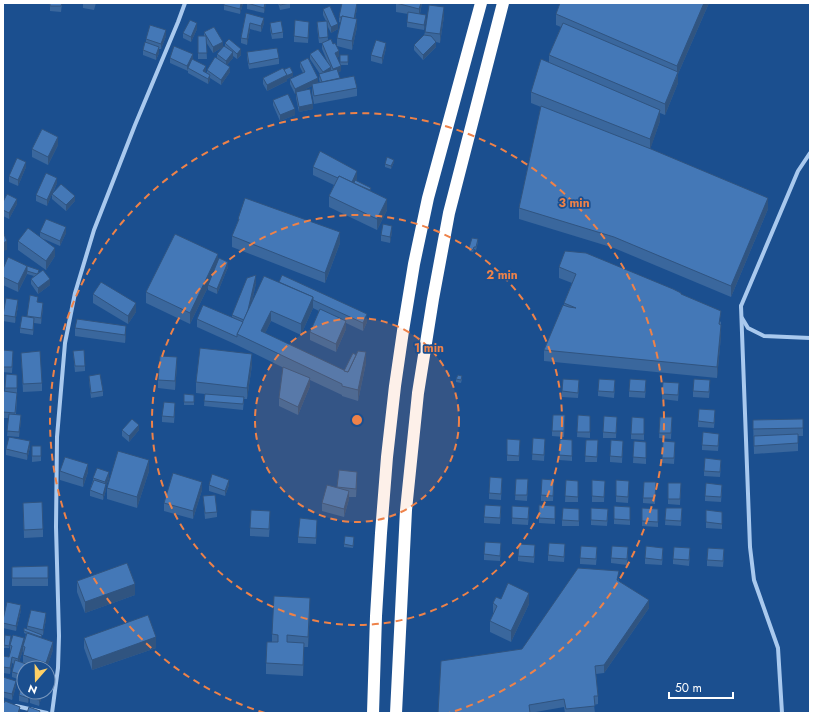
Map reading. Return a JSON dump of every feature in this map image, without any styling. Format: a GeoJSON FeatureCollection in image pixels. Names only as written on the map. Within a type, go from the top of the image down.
{"type":"FeatureCollection","features":[{"type":"Feature","properties":{"kind":"highway"},"geometry":{"type":"LineString","coordinates":[[373,713],[380,533],[394,394],[403,331],[414,264],[428,198],[481,3]]}},
{"type":"Feature","properties":{"kind":"highway"},"geometry":{"type":"LineString","coordinates":[[396,713],[406,510],[418,393],[449,213],[503,3]]}},
{"type":"Feature","properties":{"kind":"street"},"geometry":{"type":"LineString","coordinates":[[52,713],[58,668],[59,642],[56,527],[57,437],[65,343],[75,293],[94,230],[185,3]]}},
{"type":"Feature","properties":{"kind":"street"},"geometry":{"type":"LineString","coordinates":[[782,713],[778,648],[754,580],[750,547],[741,306],[798,171],[810,153]]}},
{"type":"Feature","properties":{"kind":"street"},"geometry":{"type":"LineString","coordinates":[[741,306],[742,319],[748,328],[764,336],[810,338]]}},
{"type":"Feature","properties":{"kind":"street"},"geometry":{"type":"LineString","coordinates":[[10,704],[46,713]]}},
{"type":"Feature","properties":{"kind":"building"},"geometry":{"type":"Polygon","coordinates":[[[50,3],[62,3],[61,6],[50,6],[50,3]]]}},
{"type":"Feature","properties":{"kind":"building"},"geometry":{"type":"Polygon","coordinates":[[[224,3],[241,3],[240,9],[224,5],[224,3]]]}},
{"type":"Feature","properties":{"kind":"building"},"geometry":{"type":"Polygon","coordinates":[[[247,3],[265,3],[264,8],[247,3]]]}},
{"type":"Feature","properties":{"kind":"building"},"geometry":{"type":"Polygon","coordinates":[[[279,3],[290,3],[280,5],[279,3]]]}},
{"type":"Feature","properties":{"kind":"building"},"geometry":{"type":"Polygon","coordinates":[[[342,3],[357,3],[354,19],[342,16],[339,17],[342,3]]]}},
{"type":"Feature","properties":{"kind":"building"},"geometry":{"type":"Polygon","coordinates":[[[396,3],[421,3],[419,9],[396,3]]]}},
{"type":"Feature","properties":{"kind":"building"},"geometry":{"type":"Polygon","coordinates":[[[560,3],[704,3],[677,66],[556,14],[560,3]]]}},
{"type":"Feature","properties":{"kind":"building"},"geometry":{"type":"Polygon","coordinates":[[[429,5],[444,7],[440,34],[425,32],[429,5]]]}},
{"type":"Feature","properties":{"kind":"building"},"geometry":{"type":"Polygon","coordinates":[[[330,6],[338,24],[331,27],[323,9],[330,6]]]}},
{"type":"Feature","properties":{"kind":"building"},"geometry":{"type":"Polygon","coordinates":[[[408,12],[426,15],[424,25],[407,22],[408,12]]]}},
{"type":"Feature","properties":{"kind":"building"},"geometry":{"type":"Polygon","coordinates":[[[246,13],[264,18],[261,26],[250,23],[247,39],[241,38],[246,13]]]}},
{"type":"Feature","properties":{"kind":"building"},"geometry":{"type":"Polygon","coordinates":[[[342,16],[357,19],[352,41],[337,38],[342,16]]]}},
{"type":"Feature","properties":{"kind":"building"},"geometry":{"type":"Polygon","coordinates":[[[190,20],[197,23],[191,37],[183,33],[190,20]]]}},
{"type":"Feature","properties":{"kind":"building"},"geometry":{"type":"Polygon","coordinates":[[[295,20],[309,22],[308,38],[294,36],[295,20]]]}},
{"type":"Feature","properties":{"kind":"building"},"geometry":{"type":"Polygon","coordinates":[[[281,21],[283,32],[272,34],[270,23],[281,21]]]}},
{"type":"Feature","properties":{"kind":"building"},"geometry":{"type":"Polygon","coordinates":[[[327,21],[328,37],[319,38],[317,22],[327,21]]]}},
{"type":"Feature","properties":{"kind":"building"},"geometry":{"type":"Polygon","coordinates":[[[563,23],[678,72],[665,104],[549,55],[563,23]]]}},
{"type":"Feature","properties":{"kind":"building"},"geometry":{"type":"Polygon","coordinates":[[[150,25],[166,30],[161,44],[146,39],[150,25]]]}},
{"type":"Feature","properties":{"kind":"building"},"geometry":{"type":"Polygon","coordinates":[[[214,27],[223,42],[213,47],[204,32],[214,27]]]}},
{"type":"Feature","properties":{"kind":"building"},"geometry":{"type":"Polygon","coordinates":[[[424,35],[431,36],[436,42],[423,55],[414,45],[424,35]]]}},
{"type":"Feature","properties":{"kind":"building"},"geometry":{"type":"Polygon","coordinates":[[[198,36],[206,36],[207,53],[198,53],[198,36]]]}},
{"type":"Feature","properties":{"kind":"building"},"geometry":{"type":"Polygon","coordinates":[[[229,39],[241,49],[237,54],[225,43],[229,39]]]}},
{"type":"Feature","properties":{"kind":"building"},"geometry":{"type":"Polygon","coordinates":[[[331,39],[339,51],[335,53],[341,66],[333,69],[322,43],[331,39]]]}},
{"type":"Feature","properties":{"kind":"building"},"geometry":{"type":"Polygon","coordinates":[[[376,40],[386,43],[382,58],[371,55],[376,40]]]}},
{"type":"Feature","properties":{"kind":"building"},"geometry":{"type":"Polygon","coordinates":[[[145,42],[159,47],[156,55],[143,50],[145,42]]]}},
{"type":"Feature","properties":{"kind":"building"},"geometry":{"type":"Polygon","coordinates":[[[174,46],[193,54],[187,66],[170,58],[174,46]]]}},
{"type":"Feature","properties":{"kind":"building"},"geometry":{"type":"Polygon","coordinates":[[[224,46],[233,52],[226,61],[217,54],[224,46]]]}},
{"type":"Feature","properties":{"kind":"building"},"geometry":{"type":"Polygon","coordinates":[[[277,48],[279,58],[249,64],[247,52],[277,48]]]}},
{"type":"Feature","properties":{"kind":"building"},"geometry":{"type":"Polygon","coordinates":[[[318,49],[331,67],[323,72],[310,54],[318,49]]]}},
{"type":"Feature","properties":{"kind":"building"},"geometry":{"type":"Polygon","coordinates":[[[340,55],[348,55],[348,62],[340,62],[340,55]]]}},
{"type":"Feature","properties":{"kind":"building"},"geometry":{"type":"Polygon","coordinates":[[[215,57],[230,67],[221,80],[207,70],[215,57]]]}},
{"type":"Feature","properties":{"kind":"building"},"geometry":{"type":"Polygon","coordinates":[[[308,58],[318,78],[295,89],[290,79],[305,72],[300,62],[308,58]]]}},
{"type":"Feature","properties":{"kind":"building"},"geometry":{"type":"Polygon","coordinates":[[[192,59],[206,66],[203,71],[210,75],[208,79],[188,68],[192,59]]]}},
{"type":"Feature","properties":{"kind":"building"},"geometry":{"type":"Polygon","coordinates":[[[541,59],[660,110],[650,139],[531,92],[541,59]]]}},
{"type":"Feature","properties":{"kind":"building"},"geometry":{"type":"Polygon","coordinates":[[[290,67],[293,73],[286,76],[287,75],[283,70],[290,67]]]}},
{"type":"Feature","properties":{"kind":"building"},"geometry":{"type":"Polygon","coordinates":[[[283,68],[287,75],[267,85],[263,78],[283,68]]]}},
{"type":"Feature","properties":{"kind":"building"},"geometry":{"type":"Polygon","coordinates":[[[337,69],[340,78],[322,82],[319,74],[337,69]]]}},
{"type":"Feature","properties":{"kind":"building"},"geometry":{"type":"Polygon","coordinates":[[[354,76],[357,88],[314,96],[312,84],[354,76]]]}},
{"type":"Feature","properties":{"kind":"building"},"geometry":{"type":"Polygon","coordinates":[[[310,89],[313,104],[299,107],[296,92],[310,89]]]}},
{"type":"Feature","properties":{"kind":"building"},"geometry":{"type":"Polygon","coordinates":[[[288,94],[295,109],[280,115],[273,100],[288,94]]]}},
{"type":"Feature","properties":{"kind":"building"},"geometry":{"type":"Polygon","coordinates":[[[541,106],[651,149],[768,198],[731,286],[614,237],[519,208],[541,106]]]}},
{"type":"Feature","properties":{"kind":"building"},"geometry":{"type":"Polygon","coordinates":[[[42,129],[58,137],[48,157],[32,149],[42,129]]]}},
{"type":"Feature","properties":{"kind":"building"},"geometry":{"type":"Polygon","coordinates":[[[320,151],[357,171],[352,182],[339,176],[338,178],[313,167],[320,151]]]}},
{"type":"Feature","properties":{"kind":"building"},"geometry":{"type":"Polygon","coordinates":[[[387,157],[394,160],[391,166],[385,164],[387,157]]]}},
{"type":"Feature","properties":{"kind":"building"},"geometry":{"type":"Polygon","coordinates":[[[17,158],[26,162],[18,180],[9,176],[17,158]]]}},
{"type":"Feature","properties":{"kind":"building"},"geometry":{"type":"Polygon","coordinates":[[[46,173],[57,178],[47,200],[36,195],[46,173]]]}},
{"type":"Feature","properties":{"kind":"building"},"geometry":{"type":"Polygon","coordinates":[[[339,176],[387,199],[377,219],[329,196],[339,176]]]}},
{"type":"Feature","properties":{"kind":"building"},"geometry":{"type":"Polygon","coordinates":[[[355,180],[371,188],[370,190],[354,183],[355,180]]]}},
{"type":"Feature","properties":{"kind":"building"},"geometry":{"type":"Polygon","coordinates":[[[61,184],[75,196],[66,205],[52,194],[61,184]]]}},
{"type":"Feature","properties":{"kind":"building"},"geometry":{"type":"Polygon","coordinates":[[[7,194],[17,199],[9,213],[3,210],[3,202],[7,194]]]}},
{"type":"Feature","properties":{"kind":"building"},"geometry":{"type":"Polygon","coordinates":[[[245,198],[340,232],[325,273],[232,236],[245,198]]]}},
{"type":"Feature","properties":{"kind":"building"},"geometry":{"type":"Polygon","coordinates":[[[46,219],[66,227],[60,241],[40,232],[46,219]]]}},
{"type":"Feature","properties":{"kind":"building"},"geometry":{"type":"Polygon","coordinates":[[[383,224],[392,226],[390,237],[381,235],[383,224]]]}},
{"type":"Feature","properties":{"kind":"building"},"geometry":{"type":"Polygon","coordinates":[[[28,228],[55,248],[46,261],[18,241],[28,228]]]}},
{"type":"Feature","properties":{"kind":"building"},"geometry":{"type":"Polygon","coordinates":[[[3,232],[7,241],[3,243],[3,232]]]}},
{"type":"Feature","properties":{"kind":"building"},"geometry":{"type":"Polygon","coordinates":[[[175,234],[218,254],[190,313],[146,292],[175,234]]]}},
{"type":"Feature","properties":{"kind":"building"},"geometry":{"type":"Polygon","coordinates":[[[472,238],[478,239],[476,247],[474,247],[473,250],[469,248],[472,238]]]}},
{"type":"Feature","properties":{"kind":"building"},"geometry":{"type":"Polygon","coordinates":[[[565,251],[586,253],[673,289],[681,294],[721,311],[717,367],[544,350],[563,305],[576,308],[564,303],[576,274],[559,267],[565,251]]]}},
{"type":"Feature","properties":{"kind":"building"},"geometry":{"type":"Polygon","coordinates":[[[8,257],[27,266],[18,284],[3,277],[3,269],[8,257]]]}},
{"type":"Feature","properties":{"kind":"building"},"geometry":{"type":"Polygon","coordinates":[[[219,258],[228,262],[217,289],[208,285],[219,258]]]}},
{"type":"Feature","properties":{"kind":"building"},"geometry":{"type":"Polygon","coordinates":[[[27,266],[39,270],[38,273],[27,271],[27,266]]]}},
{"type":"Feature","properties":{"kind":"building"},"geometry":{"type":"Polygon","coordinates":[[[43,270],[50,279],[38,288],[31,279],[43,270]]]}},
{"type":"Feature","properties":{"kind":"building"},"geometry":{"type":"Polygon","coordinates":[[[256,275],[248,310],[244,320],[232,315],[247,278],[256,275]]]}},
{"type":"Feature","properties":{"kind":"building"},"geometry":{"type":"Polygon","coordinates":[[[282,275],[367,314],[363,323],[313,300],[313,297],[279,282],[282,275]]]}},
{"type":"Feature","properties":{"kind":"building"},"geometry":{"type":"Polygon","coordinates":[[[264,276],[313,297],[301,324],[271,311],[261,331],[348,372],[358,351],[366,352],[358,390],[342,386],[342,384],[237,334],[264,276]]]}},
{"type":"Feature","properties":{"kind":"building"},"geometry":{"type":"Polygon","coordinates":[[[101,282],[136,303],[128,316],[93,294],[101,282]]]}},
{"type":"Feature","properties":{"kind":"building"},"geometry":{"type":"Polygon","coordinates":[[[30,295],[38,297],[37,302],[43,303],[41,318],[27,316],[30,295]]]}},
{"type":"Feature","properties":{"kind":"building"},"geometry":{"type":"Polygon","coordinates":[[[6,298],[18,300],[15,317],[3,315],[6,298]]]}},
{"type":"Feature","properties":{"kind":"building"},"geometry":{"type":"Polygon","coordinates":[[[203,305],[243,322],[237,337],[197,319],[203,305]]]}},
{"type":"Feature","properties":{"kind":"building"},"geometry":{"type":"Polygon","coordinates":[[[320,309],[346,321],[336,344],[310,332],[320,309]]]}},
{"type":"Feature","properties":{"kind":"building"},"geometry":{"type":"Polygon","coordinates":[[[22,316],[34,318],[33,330],[20,328],[22,316]]]}},
{"type":"Feature","properties":{"kind":"building"},"geometry":{"type":"Polygon","coordinates":[[[77,319],[126,326],[125,335],[75,328],[77,319]]]}},
{"type":"Feature","properties":{"kind":"building"},"geometry":{"type":"Polygon","coordinates":[[[200,348],[252,354],[247,388],[196,382],[200,348]]]}},
{"type":"Feature","properties":{"kind":"building"},"geometry":{"type":"Polygon","coordinates":[[[3,350],[13,351],[12,367],[3,367],[3,350]]]}},
{"type":"Feature","properties":{"kind":"building"},"geometry":{"type":"Polygon","coordinates":[[[84,350],[85,366],[75,366],[73,351],[84,350]]]}},
{"type":"Feature","properties":{"kind":"building"},"geometry":{"type":"Polygon","coordinates":[[[40,351],[42,383],[23,384],[21,353],[40,351]]]}},
{"type":"Feature","properties":{"kind":"building"},"geometry":{"type":"Polygon","coordinates":[[[353,353],[356,355],[348,372],[344,371],[353,353]]]}},
{"type":"Feature","properties":{"kind":"building"},"geometry":{"type":"Polygon","coordinates":[[[160,356],[177,357],[175,381],[158,380],[160,356]]]}},
{"type":"Feature","properties":{"kind":"building"},"geometry":{"type":"Polygon","coordinates":[[[283,367],[310,378],[298,407],[279,398],[283,367]]]}},
{"type":"Feature","properties":{"kind":"building"},"geometry":{"type":"Polygon","coordinates":[[[6,374],[17,375],[17,388],[5,388],[6,374]]]}},
{"type":"Feature","properties":{"kind":"building"},"geometry":{"type":"Polygon","coordinates":[[[100,374],[103,391],[91,393],[89,376],[100,374]]]}},
{"type":"Feature","properties":{"kind":"building"},"geometry":{"type":"Polygon","coordinates":[[[458,375],[462,376],[461,380],[456,379],[458,375]]]}},
{"type":"Feature","properties":{"kind":"building"},"geometry":{"type":"Polygon","coordinates":[[[563,379],[579,380],[578,393],[562,391],[563,379]]]}},
{"type":"Feature","properties":{"kind":"building"},"geometry":{"type":"Polygon","coordinates":[[[599,379],[615,380],[614,392],[598,391],[599,379]]]}},
{"type":"Feature","properties":{"kind":"building"},"geometry":{"type":"Polygon","coordinates":[[[630,379],[646,380],[645,392],[629,391],[630,379]]]}},
{"type":"Feature","properties":{"kind":"building"},"geometry":{"type":"Polygon","coordinates":[[[694,379],[710,380],[709,392],[693,391],[694,379]]]}},
{"type":"Feature","properties":{"kind":"building"},"geometry":{"type":"Polygon","coordinates":[[[663,382],[679,383],[678,395],[662,394],[663,382]]]}},
{"type":"Feature","properties":{"kind":"building"},"geometry":{"type":"Polygon","coordinates":[[[3,391],[17,393],[15,413],[3,412],[3,391]]]}},
{"type":"Feature","properties":{"kind":"building"},"geometry":{"type":"Polygon","coordinates":[[[184,394],[194,395],[194,402],[184,402],[184,394]]]}},
{"type":"Feature","properties":{"kind":"building"},"geometry":{"type":"Polygon","coordinates":[[[205,394],[244,397],[243,404],[204,401],[205,394]]]}},
{"type":"Feature","properties":{"kind":"building"},"geometry":{"type":"Polygon","coordinates":[[[164,402],[175,403],[174,417],[162,416],[164,402]]]}},
{"type":"Feature","properties":{"kind":"building"},"geometry":{"type":"Polygon","coordinates":[[[699,409],[715,410],[714,423],[698,421],[699,409]]]}},
{"type":"Feature","properties":{"kind":"building"},"geometry":{"type":"Polygon","coordinates":[[[9,414],[21,415],[19,432],[7,431],[9,414]]]}},
{"type":"Feature","properties":{"kind":"building"},"geometry":{"type":"Polygon","coordinates":[[[553,415],[565,415],[564,431],[552,431],[553,415]]]}},
{"type":"Feature","properties":{"kind":"building"},"geometry":{"type":"Polygon","coordinates":[[[578,415],[590,416],[590,432],[577,432],[578,415]]]}},
{"type":"Feature","properties":{"kind":"building"},"geometry":{"type":"Polygon","coordinates":[[[604,416],[617,417],[616,433],[603,432],[604,416]]]}},
{"type":"Feature","properties":{"kind":"building"},"geometry":{"type":"Polygon","coordinates":[[[632,417],[644,418],[644,434],[631,434],[632,417]]]}},
{"type":"Feature","properties":{"kind":"building"},"geometry":{"type":"Polygon","coordinates":[[[660,417],[672,417],[671,433],[659,433],[660,417]]]}},
{"type":"Feature","properties":{"kind":"building"},"geometry":{"type":"Polygon","coordinates":[[[132,419],[139,425],[129,436],[122,430],[132,419]]]}},
{"type":"Feature","properties":{"kind":"building"},"geometry":{"type":"Polygon","coordinates":[[[803,419],[803,428],[753,429],[753,420],[803,419]]]}},
{"type":"Feature","properties":{"kind":"building"},"geometry":{"type":"Polygon","coordinates":[[[703,432],[719,434],[718,446],[702,445],[703,432]]]}},
{"type":"Feature","properties":{"kind":"building"},"geometry":{"type":"Polygon","coordinates":[[[798,434],[798,443],[754,446],[754,436],[798,434]]]}},
{"type":"Feature","properties":{"kind":"building"},"geometry":{"type":"Polygon","coordinates":[[[9,437],[30,441],[27,454],[6,449],[9,437]]]}},
{"type":"Feature","properties":{"kind":"building"},"geometry":{"type":"Polygon","coordinates":[[[533,438],[545,439],[544,455],[532,454],[533,438]]]}},
{"type":"Feature","properties":{"kind":"building"},"geometry":{"type":"Polygon","coordinates":[[[507,439],[520,440],[519,456],[507,455],[507,439]]]}},
{"type":"Feature","properties":{"kind":"building"},"geometry":{"type":"Polygon","coordinates":[[[560,439],[572,440],[572,456],[559,455],[560,439]]]}},
{"type":"Feature","properties":{"kind":"building"},"geometry":{"type":"Polygon","coordinates":[[[586,440],[598,440],[597,457],[585,456],[586,440]]]}},
{"type":"Feature","properties":{"kind":"building"},"geometry":{"type":"Polygon","coordinates":[[[611,440],[623,441],[622,457],[610,456],[611,440]]]}},
{"type":"Feature","properties":{"kind":"building"},"geometry":{"type":"Polygon","coordinates":[[[634,441],[646,442],[646,458],[633,457],[634,441]]]}},
{"type":"Feature","properties":{"kind":"building"},"geometry":{"type":"Polygon","coordinates":[[[663,441],[675,442],[674,458],[662,458],[663,441]]]}},
{"type":"Feature","properties":{"kind":"building"},"geometry":{"type":"Polygon","coordinates":[[[32,446],[41,446],[41,456],[32,456],[32,446]]]}},
{"type":"Feature","properties":{"kind":"building"},"geometry":{"type":"Polygon","coordinates":[[[118,451],[149,460],[137,497],[107,488],[118,451]]]}},
{"type":"Feature","properties":{"kind":"building"},"geometry":{"type":"Polygon","coordinates":[[[65,457],[88,464],[83,479],[60,471],[65,457]]]}},
{"type":"Feature","properties":{"kind":"building"},"geometry":{"type":"Polygon","coordinates":[[[705,458],[721,460],[720,472],[704,471],[705,458]]]}},
{"type":"Feature","properties":{"kind":"building"},"geometry":{"type":"Polygon","coordinates":[[[97,468],[109,472],[105,482],[93,478],[97,468]]]}},
{"type":"Feature","properties":{"kind":"building"},"geometry":{"type":"Polygon","coordinates":[[[339,470],[357,472],[356,489],[337,487],[339,470]]]}},
{"type":"Feature","properties":{"kind":"building"},"geometry":{"type":"Polygon","coordinates":[[[173,473],[202,482],[193,511],[164,503],[173,473]]]}},
{"type":"Feature","properties":{"kind":"building"},"geometry":{"type":"Polygon","coordinates":[[[212,474],[229,480],[225,491],[209,485],[212,474]]]}},
{"type":"Feature","properties":{"kind":"building"},"geometry":{"type":"Polygon","coordinates":[[[490,477],[502,478],[501,494],[489,493],[490,477]]]}},
{"type":"Feature","properties":{"kind":"building"},"geometry":{"type":"Polygon","coordinates":[[[516,479],[528,479],[527,495],[515,495],[516,479]]]}},
{"type":"Feature","properties":{"kind":"building"},"geometry":{"type":"Polygon","coordinates":[[[542,479],[554,480],[553,496],[541,495],[542,479]]]}},
{"type":"Feature","properties":{"kind":"building"},"geometry":{"type":"Polygon","coordinates":[[[94,480],[106,484],[103,495],[90,490],[94,480]]]}},
{"type":"Feature","properties":{"kind":"building"},"geometry":{"type":"Polygon","coordinates":[[[566,480],[578,481],[578,497],[565,496],[566,480]]]}},
{"type":"Feature","properties":{"kind":"building"},"geometry":{"type":"Polygon","coordinates":[[[592,480],[605,481],[604,497],[592,496],[592,480]]]}},
{"type":"Feature","properties":{"kind":"building"},"geometry":{"type":"Polygon","coordinates":[[[616,480],[629,481],[628,497],[616,496],[616,480]]]}},
{"type":"Feature","properties":{"kind":"building"},"geometry":{"type":"Polygon","coordinates":[[[644,482],[656,482],[655,498],[643,498],[644,482]]]}},
{"type":"Feature","properties":{"kind":"building"},"geometry":{"type":"Polygon","coordinates":[[[668,483],[681,483],[680,499],[668,499],[668,483]]]}},
{"type":"Feature","properties":{"kind":"building"},"geometry":{"type":"Polygon","coordinates":[[[706,483],[722,485],[721,497],[705,496],[706,483]]]}},
{"type":"Feature","properties":{"kind":"building"},"geometry":{"type":"Polygon","coordinates":[[[327,485],[349,491],[344,509],[322,503],[327,485]]]}},
{"type":"Feature","properties":{"kind":"building"},"geometry":{"type":"Polygon","coordinates":[[[215,495],[217,512],[205,513],[203,496],[215,495]]]}},
{"type":"Feature","properties":{"kind":"building"},"geometry":{"type":"Polygon","coordinates":[[[42,502],[43,529],[24,530],[23,503],[42,502]]]}},
{"type":"Feature","properties":{"kind":"building"},"geometry":{"type":"Polygon","coordinates":[[[485,505],[501,506],[500,518],[484,517],[485,505]]]}},
{"type":"Feature","properties":{"kind":"building"},"geometry":{"type":"Polygon","coordinates":[[[539,505],[555,506],[555,519],[539,518],[539,505]]]}},
{"type":"Feature","properties":{"kind":"building"},"geometry":{"type":"Polygon","coordinates":[[[512,506],[529,507],[528,519],[512,518],[512,506]]]}},
{"type":"Feature","properties":{"kind":"building"},"geometry":{"type":"Polygon","coordinates":[[[614,506],[630,507],[630,520],[614,519],[614,506]]]}},
{"type":"Feature","properties":{"kind":"building"},"geometry":{"type":"Polygon","coordinates":[[[563,508],[579,509],[579,521],[562,520],[563,508]]]}},
{"type":"Feature","properties":{"kind":"building"},"geometry":{"type":"Polygon","coordinates":[[[591,508],[608,509],[607,521],[591,520],[591,508]]]}},
{"type":"Feature","properties":{"kind":"building"},"geometry":{"type":"Polygon","coordinates":[[[642,508],[658,509],[658,522],[642,521],[642,508]]]}},
{"type":"Feature","properties":{"kind":"building"},"geometry":{"type":"Polygon","coordinates":[[[666,508],[682,508],[681,521],[665,520],[666,508]]]}},
{"type":"Feature","properties":{"kind":"building"},"geometry":{"type":"Polygon","coordinates":[[[251,510],[270,511],[269,529],[250,528],[251,510]]]}},
{"type":"Feature","properties":{"kind":"building"},"geometry":{"type":"Polygon","coordinates":[[[706,510],[722,512],[722,524],[706,522],[706,510]]]}},
{"type":"Feature","properties":{"kind":"building"},"geometry":{"type":"Polygon","coordinates":[[[300,518],[317,520],[316,538],[298,537],[300,518]]]}},
{"type":"Feature","properties":{"kind":"building"},"geometry":{"type":"Polygon","coordinates":[[[345,536],[354,537],[353,546],[344,544],[345,536]]]}},
{"type":"Feature","properties":{"kind":"building"},"geometry":{"type":"Polygon","coordinates":[[[485,542],[501,543],[500,556],[484,554],[485,542]]]}},
{"type":"Feature","properties":{"kind":"building"},"geometry":{"type":"Polygon","coordinates":[[[549,543],[565,544],[564,557],[548,555],[549,543]]]}},
{"type":"Feature","properties":{"kind":"building"},"geometry":{"type":"Polygon","coordinates":[[[519,544],[535,545],[534,557],[518,556],[519,544]]]}},
{"type":"Feature","properties":{"kind":"building"},"geometry":{"type":"Polygon","coordinates":[[[581,546],[597,547],[596,559],[580,558],[581,546]]]}},
{"type":"Feature","properties":{"kind":"building"},"geometry":{"type":"Polygon","coordinates":[[[612,546],[628,547],[627,559],[611,558],[612,546]]]}},
{"type":"Feature","properties":{"kind":"building"},"geometry":{"type":"Polygon","coordinates":[[[646,546],[663,548],[662,560],[645,558],[646,546]]]}},
{"type":"Feature","properties":{"kind":"building"},"geometry":{"type":"Polygon","coordinates":[[[674,547],[690,548],[689,560],[673,559],[674,547]]]}},
{"type":"Feature","properties":{"kind":"building"},"geometry":{"type":"Polygon","coordinates":[[[708,548],[724,549],[723,561],[707,560],[708,548]]]}},
{"type":"Feature","properties":{"kind":"building"},"geometry":{"type":"Polygon","coordinates":[[[127,563],[135,584],[85,602],[77,581],[127,563]]]}},
{"type":"Feature","properties":{"kind":"building"},"geometry":{"type":"Polygon","coordinates":[[[48,566],[48,578],[12,578],[12,567],[48,566]]]}},
{"type":"Feature","properties":{"kind":"building"},"geometry":{"type":"Polygon","coordinates":[[[578,568],[619,571],[617,580],[649,600],[604,665],[595,666],[598,696],[594,696],[595,706],[566,709],[564,699],[529,705],[530,713],[438,713],[441,661],[522,649],[578,568]]]}},
{"type":"Feature","properties":{"kind":"building"},"geometry":{"type":"Polygon","coordinates":[[[508,583],[529,593],[511,631],[490,621],[497,606],[493,603],[496,597],[501,599],[508,583]]]}},
{"type":"Feature","properties":{"kind":"building"},"geometry":{"type":"Polygon","coordinates":[[[274,596],[310,598],[308,637],[287,635],[287,642],[304,643],[303,665],[266,663],[267,642],[278,642],[278,635],[272,634],[274,596]]]}},
{"type":"Feature","properties":{"kind":"building"},"geometry":{"type":"Polygon","coordinates":[[[7,602],[21,605],[16,626],[3,623],[7,602]]]}},
{"type":"Feature","properties":{"kind":"building"},"geometry":{"type":"Polygon","coordinates":[[[31,610],[46,613],[43,630],[27,626],[31,610]]]}},
{"type":"Feature","properties":{"kind":"building"},"geometry":{"type":"Polygon","coordinates":[[[148,615],[156,637],[92,660],[84,638],[148,615]]]}},
{"type":"Feature","properties":{"kind":"building"},"geometry":{"type":"Polygon","coordinates":[[[24,628],[42,635],[41,637],[24,631],[24,628]]]}},
{"type":"Feature","properties":{"kind":"building"},"geometry":{"type":"Polygon","coordinates":[[[27,633],[53,642],[47,660],[37,660],[23,655],[25,647],[23,646],[27,633]]]}},
{"type":"Feature","properties":{"kind":"building"},"geometry":{"type":"Polygon","coordinates":[[[5,635],[11,636],[9,646],[4,645],[5,635]]]}},
{"type":"Feature","properties":{"kind":"building"},"geometry":{"type":"Polygon","coordinates":[[[13,635],[24,638],[18,659],[12,657],[10,668],[3,667],[3,656],[9,657],[13,635]]]}},
{"type":"Feature","properties":{"kind":"building"},"geometry":{"type":"Polygon","coordinates":[[[15,660],[16,673],[12,672],[15,660]]]}},
{"type":"Feature","properties":{"kind":"building"},"geometry":{"type":"Polygon","coordinates":[[[3,677],[16,681],[12,694],[3,692],[3,677]]]}},
{"type":"Feature","properties":{"kind":"building"},"geometry":{"type":"Polygon","coordinates":[[[5,701],[20,707],[18,713],[3,713],[3,703],[5,701]]]}},
{"type":"Feature","properties":{"kind":"building"},"geometry":{"type":"Polygon","coordinates":[[[29,707],[40,711],[39,713],[27,713],[29,707]]]}}]}
